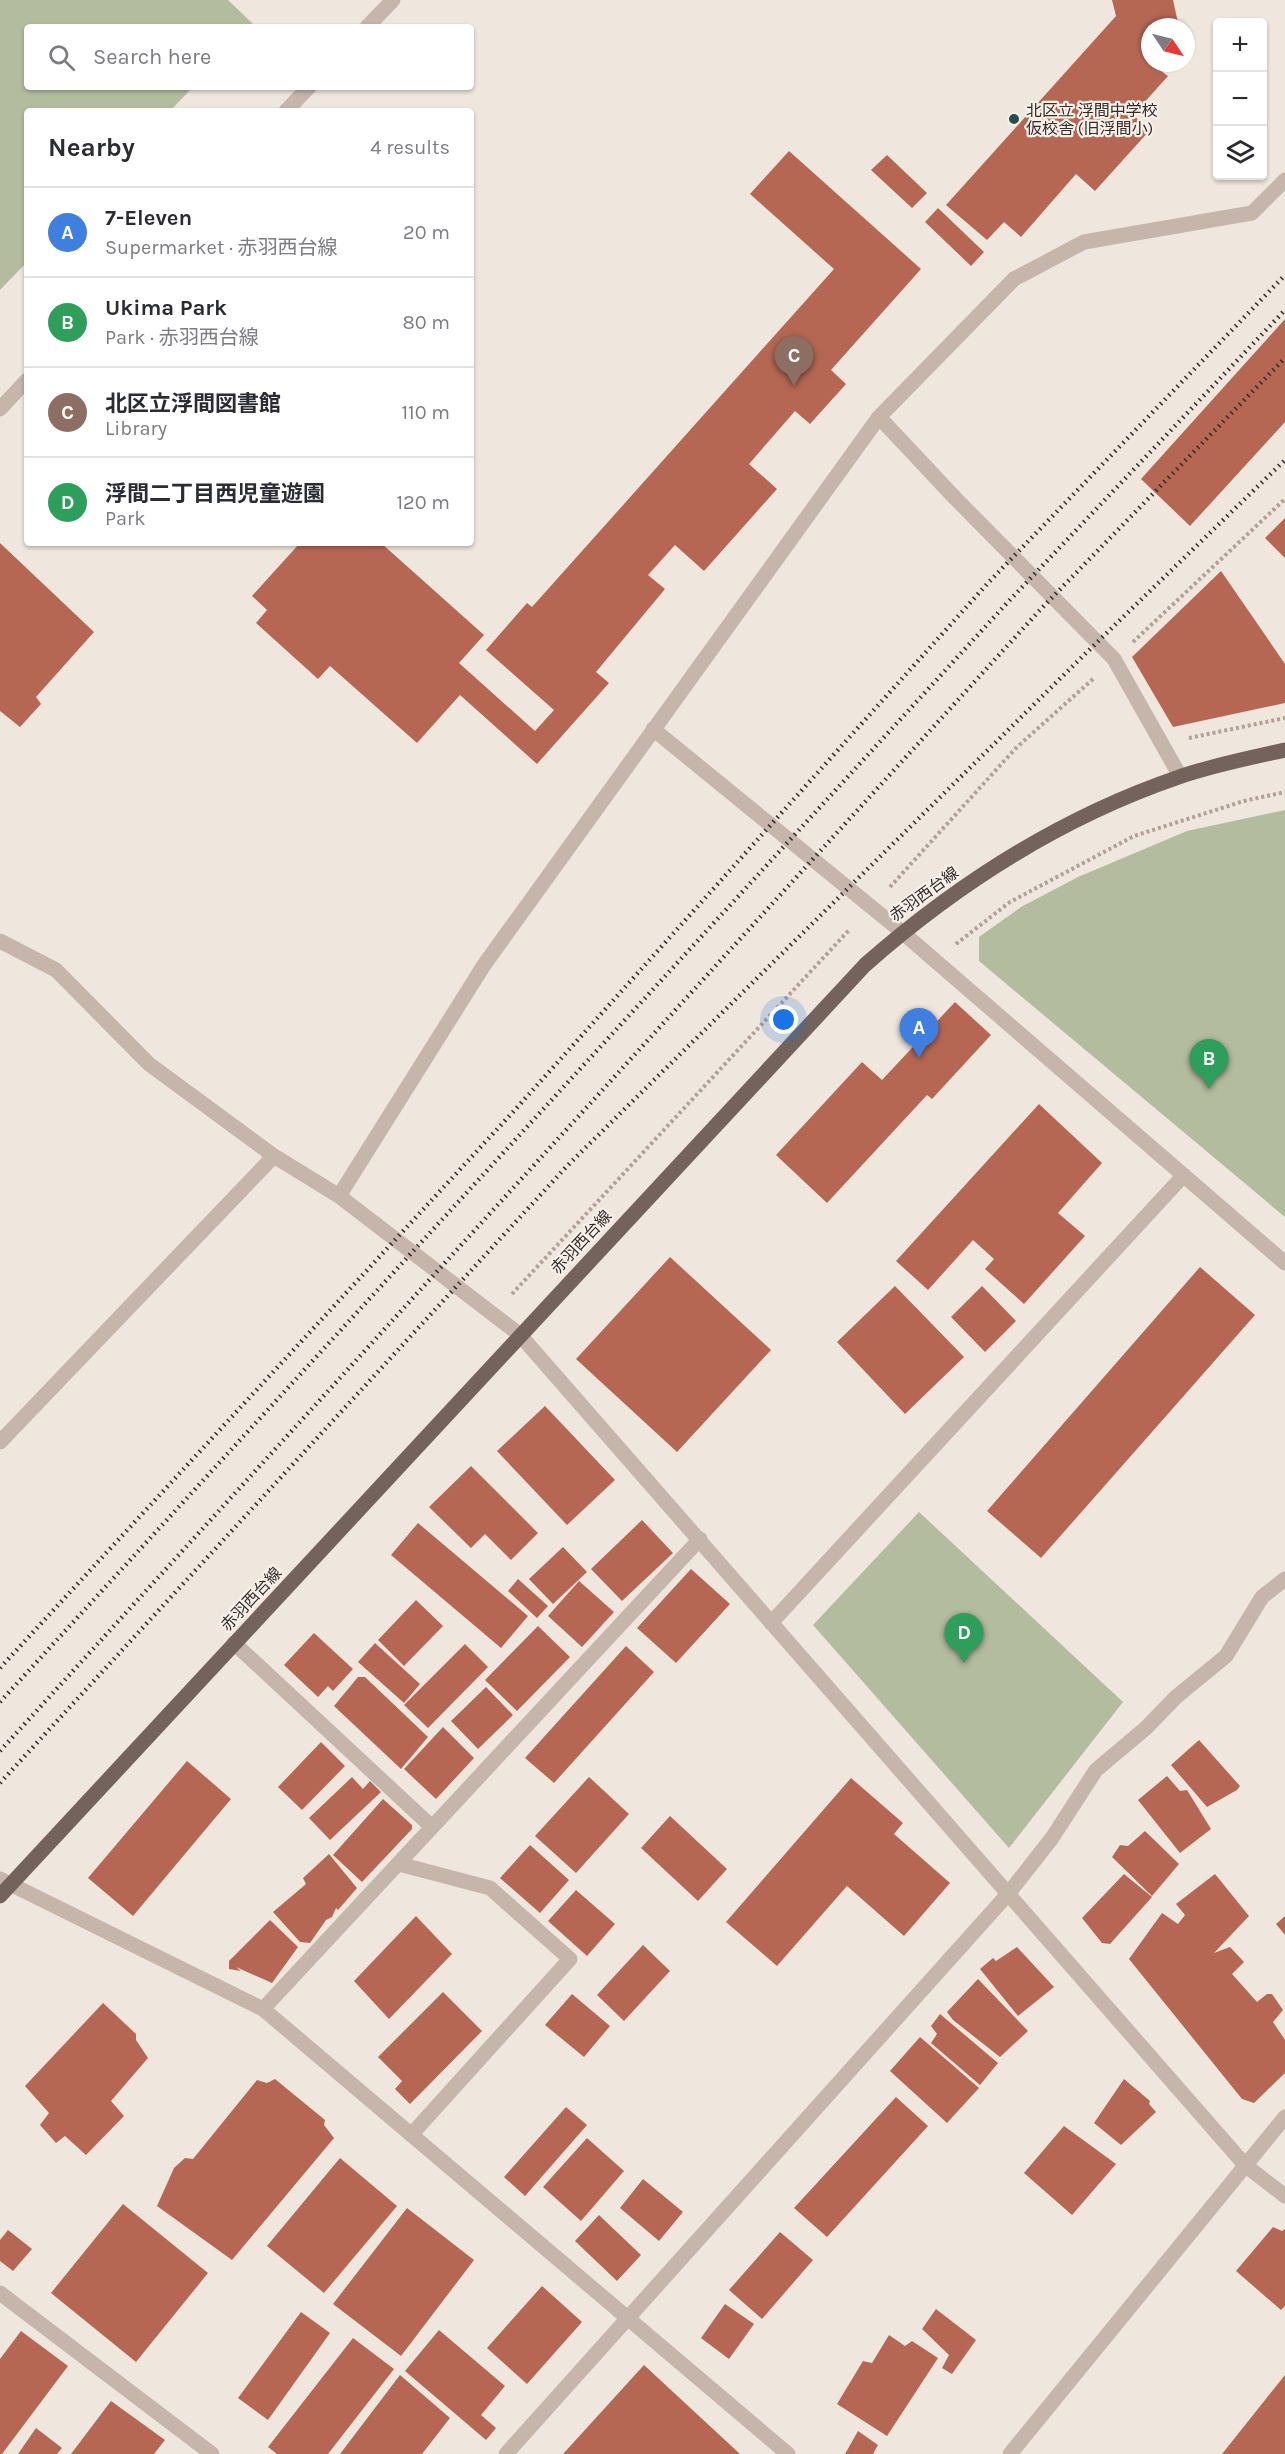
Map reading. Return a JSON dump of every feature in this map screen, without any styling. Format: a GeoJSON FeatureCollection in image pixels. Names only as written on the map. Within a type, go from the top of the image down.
{"type":"FeatureCollection","features":[{"type":"Feature","properties":{"kind":"main road","name":"赤羽西台線"},"geometry":{"type":"LineString","coordinates":[[4,1887],[858,972],[902,932],[995,865],[1054,831],[1117,801],[1180,776],[1285,750]]}},
{"type":"Feature","properties":{"kind":"street"},"geometry":{"type":"LineString","coordinates":[[370,24],[393,0]]}},
{"type":"Feature","properties":{"kind":"street"},"geometry":{"type":"LineString","coordinates":[[289,108],[306,90]]}},
{"type":"Feature","properties":{"kind":"street"},"geometry":{"type":"LineString","coordinates":[[339,1196],[484,964],[879,417],[1014,279],[1084,242],[1252,213],[1285,180]]}},
{"type":"Feature","properties":{"kind":"street"},"geometry":{"type":"LineString","coordinates":[[0,409],[24,383]]}},
{"type":"Feature","properties":{"kind":"street"},"geometry":{"type":"LineString","coordinates":[[879,417],[955,498],[1114,659],[1180,776]]}},
{"type":"Feature","properties":{"kind":"street"},"geometry":{"type":"LineString","coordinates":[[653,729],[902,932],[1285,1263]]}},
{"type":"Feature","properties":{"kind":"street"},"geometry":{"type":"LineString","coordinates":[[0,941],[56,970],[149,1064],[274,1156],[339,1196],[520,1335],[1245,2165],[1285,2196]]}},
{"type":"Feature","properties":{"kind":"street"},"geometry":{"type":"LineString","coordinates":[[0,1442],[274,1156]]}},
{"type":"Feature","properties":{"kind":"street"},"geometry":{"type":"LineString","coordinates":[[771,1623],[1184,1175]]}},
{"type":"Feature","properties":{"kind":"street"},"geometry":{"type":"LineString","coordinates":[[262,2009],[700,1539]]}},
{"type":"Feature","properties":{"kind":"street"},"geometry":{"type":"LineString","coordinates":[[506,2454],[1008,1894],[1052,1838],[1096,1770],[1146,1728],[1176,1697],[1226,1656],[1262,1597],[1285,1579]]}},
{"type":"Feature","properties":{"kind":"street"},"geometry":{"type":"LineString","coordinates":[[234,1643],[432,1827]]}},
{"type":"Feature","properties":{"kind":"street"},"geometry":{"type":"LineString","coordinates":[[399,1864],[490,1888],[570,1959],[411,2135]]}},
{"type":"Feature","properties":{"kind":"street"},"geometry":{"type":"LineString","coordinates":[[4,1887],[262,2009],[788,2454]]}},
{"type":"Feature","properties":{"kind":"street"},"geometry":{"type":"LineString","coordinates":[[1010,2454],[1285,2117]]}},
{"type":"Feature","properties":{"kind":"street"},"geometry":{"type":"LineString","coordinates":[[0,2293],[212,2454]]}},
{"type":"Feature","properties":{"kind":"path"},"geometry":{"type":"LineString","coordinates":[[888,889],[1015,749],[1285,499]]}},
{"type":"Feature","properties":{"kind":"path"},"geometry":{"type":"LineString","coordinates":[[1186,739],[1285,718]]}},
{"type":"Feature","properties":{"kind":"path"},"geometry":{"type":"LineString","coordinates":[[934,961],[1010,902],[1134,836],[1244,801],[1285,792]]}},
{"type":"Feature","properties":{"kind":"path"},"geometry":{"type":"LineString","coordinates":[[512,1295],[850,929]]}},
{"type":"Feature","properties":{"kind":"green space"},"geometry":{"type":"Polygon","coordinates":[[[0,0],[228,0],[253,24],[24,24],[24,90],[190,90],[173,108],[24,108],[24,265],[0,290],[0,0]]]}},
{"type":"Feature","properties":{"kind":"green space"},"geometry":{"type":"Polygon","coordinates":[[[1285,810],[1285,1217],[979,961],[979,937],[1021,907],[1078,877],[1187,831],[1285,810]]]}},
{"type":"Feature","properties":{"kind":"green space"},"geometry":{"type":"Polygon","coordinates":[[[919,1512],[1123,1702],[1009,1848],[813,1625],[919,1512]]]}},
{"type":"Feature","properties":{"kind":"building"},"geometry":{"type":"Polygon","coordinates":[[[1112,0],[1173,0],[1177,18],[1141,18],[1141,72],[1162,72],[1168,76],[1133,115],[1150,130],[1095,191],[1076,174],[1021,237],[1004,222],[987,240],[946,205],[1116,16],[1112,0]]]}},
{"type":"Feature","properties":{"kind":"building"},"geometry":{"type":"Polygon","coordinates":[[[789,151],[921,269],[831,370],[846,384],[810,424],[795,411],[749,464],[777,489],[704,571],[675,545],[648,575],[665,589],[596,672],[609,683],[537,764],[460,695],[417,743],[330,666],[318,679],[256,623],[267,610],[252,596],[297,546],[384,546],[484,635],[459,663],[535,731],[554,710],[486,650],[527,603],[532,607],[834,269],[750,194],[789,151]]]}},
{"type":"Feature","properties":{"kind":"building"},"geometry":{"type":"Polygon","coordinates":[[[887,155],[927,193],[912,208],[871,170],[887,155]]]}},
{"type":"Feature","properties":{"kind":"building"},"geometry":{"type":"Polygon","coordinates":[[[938,208],[984,252],[971,266],[925,222],[938,208]]]}},
{"type":"Feature","properties":{"kind":"building"},"geometry":{"type":"Polygon","coordinates":[[[1285,319],[1285,422],[1190,526],[1141,479],[1285,319]]]}},
{"type":"Feature","properties":{"kind":"building"},"geometry":{"type":"Polygon","coordinates":[[[1285,518],[1285,558],[1265,538],[1285,518]]]}},
{"type":"Feature","properties":{"kind":"building"},"geometry":{"type":"Polygon","coordinates":[[[0,543],[94,632],[36,697],[41,704],[20,727],[0,711],[0,543]]]}},
{"type":"Feature","properties":{"kind":"building"},"geometry":{"type":"Polygon","coordinates":[[[1221,571],[1285,664],[1285,703],[1173,727],[1132,657],[1221,571]]]}},
{"type":"Feature","properties":{"kind":"building"},"geometry":{"type":"Polygon","coordinates":[[[955,1002],[991,1035],[932,1099],[927,1095],[827,1203],[776,1155],[862,1062],[882,1080],[955,1002]]]}},
{"type":"Feature","properties":{"kind":"building"},"geometry":{"type":"Polygon","coordinates":[[[1039,1104],[1102,1163],[1058,1213],[1085,1236],[1024,1304],[985,1269],[994,1259],[973,1240],[928,1290],[896,1261],[1039,1104]]]}},
{"type":"Feature","properties":{"kind":"building"},"geometry":{"type":"Polygon","coordinates":[[[670,1257],[771,1350],[677,1452],[576,1359],[670,1257]]]}},
{"type":"Feature","properties":{"kind":"building"},"geometry":{"type":"Polygon","coordinates":[[[1200,1267],[1255,1315],[1041,1558],[987,1511],[1200,1267]]]}},
{"type":"Feature","properties":{"kind":"building"},"geometry":{"type":"Polygon","coordinates":[[[895,1286],[964,1357],[905,1414],[837,1342],[895,1286]]]}},
{"type":"Feature","properties":{"kind":"building"},"geometry":{"type":"Polygon","coordinates":[[[982,1286],[1016,1321],[985,1352],[951,1317],[982,1286]]]}},
{"type":"Feature","properties":{"kind":"building"},"geometry":{"type":"Polygon","coordinates":[[[545,1406],[615,1480],[567,1525],[497,1451],[545,1406]]]}},
{"type":"Feature","properties":{"kind":"building"},"geometry":{"type":"Polygon","coordinates":[[[471,1466],[538,1533],[511,1560],[485,1534],[471,1548],[429,1507],[471,1466]]]}},
{"type":"Feature","properties":{"kind":"building"},"geometry":{"type":"Polygon","coordinates":[[[642,1520],[673,1553],[622,1601],[591,1569],[642,1520]]]}},
{"type":"Feature","properties":{"kind":"building"},"geometry":{"type":"Polygon","coordinates":[[[418,1523],[528,1616],[501,1648],[391,1555],[418,1523]]]}},
{"type":"Feature","properties":{"kind":"building"},"geometry":{"type":"Polygon","coordinates":[[[563,1547],[587,1572],[553,1604],[529,1579],[563,1547]]]}},
{"type":"Feature","properties":{"kind":"building"},"geometry":{"type":"Polygon","coordinates":[[[691,1569],[730,1604],[676,1663],[637,1628],[691,1569]]]}},
{"type":"Feature","properties":{"kind":"building"},"geometry":{"type":"Polygon","coordinates":[[[518,1579],[548,1606],[537,1618],[508,1591],[518,1579]]]}},
{"type":"Feature","properties":{"kind":"building"},"geometry":{"type":"Polygon","coordinates":[[[579,1581],[614,1612],[582,1647],[548,1616],[579,1581]]]}},
{"type":"Feature","properties":{"kind":"building"},"geometry":{"type":"Polygon","coordinates":[[[416,1600],[443,1626],[404,1666],[378,1640],[416,1600]]]}},
{"type":"Feature","properties":{"kind":"building"},"geometry":{"type":"Polygon","coordinates":[[[538,1626],[570,1657],[517,1711],[485,1680],[538,1626]]]}},
{"type":"Feature","properties":{"kind":"building"},"geometry":{"type":"Polygon","coordinates":[[[314,1633],[353,1669],[333,1691],[328,1686],[318,1697],[284,1665],[314,1633]]]}},
{"type":"Feature","properties":{"kind":"building"},"geometry":{"type":"Polygon","coordinates":[[[375,1643],[420,1684],[404,1703],[358,1662],[375,1643]]]}},
{"type":"Feature","properties":{"kind":"building"},"geometry":{"type":"Polygon","coordinates":[[[465,1644],[488,1667],[428,1728],[404,1705],[465,1644]]]}},
{"type":"Feature","properties":{"kind":"building"},"geometry":{"type":"Polygon","coordinates":[[[626,1646],[654,1672],[554,1783],[525,1758],[626,1646]]]}},
{"type":"Feature","properties":{"kind":"building"},"geometry":{"type":"Polygon","coordinates":[[[358,1677],[365,1677],[428,1737],[401,1769],[334,1706],[358,1677]]]}},
{"type":"Feature","properties":{"kind":"building"},"geometry":{"type":"Polygon","coordinates":[[[486,1687],[513,1715],[478,1749],[451,1721],[486,1687]]]}},
{"type":"Feature","properties":{"kind":"building"},"geometry":{"type":"Polygon","coordinates":[[[443,1727],[474,1758],[436,1799],[404,1769],[443,1727]]]}},
{"type":"Feature","properties":{"kind":"building"},"geometry":{"type":"Polygon","coordinates":[[[1199,1740],[1240,1786],[1207,1807],[1171,1765],[1199,1740]]]}},
{"type":"Feature","properties":{"kind":"building"},"geometry":{"type":"Polygon","coordinates":[[[321,1742],[345,1766],[302,1810],[278,1787],[321,1742]]]}},
{"type":"Feature","properties":{"kind":"building"},"geometry":{"type":"Polygon","coordinates":[[[187,1761],[231,1799],[133,1916],[88,1878],[187,1761]]]}},
{"type":"Feature","properties":{"kind":"building"},"geometry":{"type":"Polygon","coordinates":[[[1167,1776],[1180,1791],[1187,1790],[1211,1829],[1180,1853],[1138,1800],[1167,1776]]]}},
{"type":"Feature","properties":{"kind":"building"},"geometry":{"type":"Polygon","coordinates":[[[352,1777],[363,1789],[370,1781],[381,1792],[330,1840],[309,1818],[352,1777]]]}},
{"type":"Feature","properties":{"kind":"building"},"geometry":{"type":"Polygon","coordinates":[[[589,1777],[629,1814],[576,1873],[535,1836],[589,1777]]]}},
{"type":"Feature","properties":{"kind":"building"},"geometry":{"type":"Polygon","coordinates":[[[851,1778],[903,1823],[894,1834],[950,1883],[904,1936],[847,1886],[777,1966],[726,1922],[851,1778]]]}},
{"type":"Feature","properties":{"kind":"building"},"geometry":{"type":"Polygon","coordinates":[[[383,1799],[412,1825],[412,1829],[362,1882],[333,1855],[383,1799]]]}},
{"type":"Feature","properties":{"kind":"building"},"geometry":{"type":"Polygon","coordinates":[[[670,1816],[727,1869],[698,1901],[641,1848],[670,1816]]]}},
{"type":"Feature","properties":{"kind":"building"},"geometry":{"type":"Polygon","coordinates":[[[1145,1831],[1179,1864],[1152,1896],[1112,1857],[1120,1845],[1128,1846],[1145,1831]]]}},
{"type":"Feature","properties":{"kind":"building"},"geometry":{"type":"Polygon","coordinates":[[[530,1845],[569,1880],[540,1913],[500,1878],[530,1845]]]}},
{"type":"Feature","properties":{"kind":"building"},"geometry":{"type":"Polygon","coordinates":[[[329,1854],[357,1888],[338,1910],[336,1908],[332,1917],[326,1920],[310,1943],[300,1942],[273,1912],[306,1884],[303,1878],[329,1854]]]}},
{"type":"Feature","properties":{"kind":"building"},"geometry":{"type":"Polygon","coordinates":[[[1124,1874],[1152,1897],[1110,1944],[1102,1943],[1082,1918],[1124,1874]]]}},
{"type":"Feature","properties":{"kind":"building"},"geometry":{"type":"Polygon","coordinates":[[[1215,1874],[1249,1916],[1214,1953],[1230,1947],[1244,1962],[1232,1974],[1257,2002],[1267,1994],[1272,1994],[1283,2010],[1273,2022],[1285,2040],[1285,2073],[1254,2103],[1242,2099],[1129,1959],[1162,1913],[1178,1924],[1185,1915],[1176,1904],[1215,1874]]]}},
{"type":"Feature","properties":{"kind":"building"},"geometry":{"type":"Polygon","coordinates":[[[576,1890],[615,1924],[587,1956],[548,1921],[576,1890]]]}},
{"type":"Feature","properties":{"kind":"building"},"geometry":{"type":"Polygon","coordinates":[[[416,1916],[452,1954],[389,2019],[354,1981],[416,1916]]]}},
{"type":"Feature","properties":{"kind":"building"},"geometry":{"type":"Polygon","coordinates":[[[1285,1916],[1285,1935],[1276,1924],[1285,1916]]]}},
{"type":"Feature","properties":{"kind":"building"},"geometry":{"type":"Polygon","coordinates":[[[270,1920],[298,1947],[272,1983],[236,1967],[241,1971],[229,1969],[229,1961],[270,1920]]]}},
{"type":"Feature","properties":{"kind":"building"},"geometry":{"type":"Polygon","coordinates":[[[643,1945],[670,1971],[624,2021],[597,1995],[643,1945]]]}},
{"type":"Feature","properties":{"kind":"building"},"geometry":{"type":"Polygon","coordinates":[[[1017,1947],[1054,1987],[1018,2016],[980,1969],[993,1958],[996,1961],[1017,1947]]]}},
{"type":"Feature","properties":{"kind":"building"},"geometry":{"type":"Polygon","coordinates":[[[978,1979],[1028,2031],[1000,2057],[953,2020],[947,2012],[978,1979]]]}},
{"type":"Feature","properties":{"kind":"building"},"geometry":{"type":"Polygon","coordinates":[[[443,1992],[482,2031],[410,2104],[395,2089],[402,2081],[378,2057],[443,1992]]]}},
{"type":"Feature","properties":{"kind":"building"},"geometry":{"type":"Polygon","coordinates":[[[572,1994],[610,2026],[584,2057],[545,2025],[572,1994]]]}},
{"type":"Feature","properties":{"kind":"building"},"geometry":{"type":"Polygon","coordinates":[[[103,2003],[136,2034],[136,2040],[148,2058],[111,2101],[124,2116],[86,2155],[65,2136],[56,2143],[40,2125],[49,2113],[25,2086],[103,2003]]]}},
{"type":"Feature","properties":{"kind":"building"},"geometry":{"type":"Polygon","coordinates":[[[940,2014],[998,2063],[980,2085],[931,2043],[937,2034],[931,2026],[940,2014]]]}},
{"type":"Feature","properties":{"kind":"building"},"geometry":{"type":"Polygon","coordinates":[[[920,2037],[979,2088],[947,2123],[890,2071],[920,2037]]]}},
{"type":"Feature","properties":{"kind":"building"},"geometry":{"type":"Polygon","coordinates":[[[275,2079],[325,2120],[324,2125],[334,2138],[232,2260],[157,2206],[174,2168],[185,2158],[193,2159],[257,2080],[267,2083],[275,2079]]]}},
{"type":"Feature","properties":{"kind":"building"},"geometry":{"type":"Polygon","coordinates":[[[1124,2079],[1150,2101],[1149,2104],[1156,2112],[1121,2145],[1094,2123],[1124,2079]]]}},
{"type":"Feature","properties":{"kind":"building"},"geometry":{"type":"Polygon","coordinates":[[[896,2097],[928,2126],[827,2237],[794,2208],[896,2097]]]}},
{"type":"Feature","properties":{"kind":"building"},"geometry":{"type":"Polygon","coordinates":[[[566,2107],[587,2125],[525,2196],[504,2177],[566,2107]]]}},
{"type":"Feature","properties":{"kind":"building"},"geometry":{"type":"Polygon","coordinates":[[[1064,2126],[1116,2164],[1072,2215],[1024,2173],[1064,2126]]]}},
{"type":"Feature","properties":{"kind":"building"},"geometry":{"type":"Polygon","coordinates":[[[587,2138],[624,2171],[581,2221],[543,2187],[587,2138]]]}},
{"type":"Feature","properties":{"kind":"building"},"geometry":{"type":"Polygon","coordinates":[[[340,2158],[397,2206],[324,2293],[267,2246],[340,2158]]]}},
{"type":"Feature","properties":{"kind":"building"},"geometry":{"type":"Polygon","coordinates":[[[643,2179],[683,2212],[659,2241],[620,2208],[643,2179]]]}},
{"type":"Feature","properties":{"kind":"building"},"geometry":{"type":"Polygon","coordinates":[[[123,2204],[208,2273],[136,2362],[51,2293],[123,2204]]]}},
{"type":"Feature","properties":{"kind":"building"},"geometry":{"type":"Polygon","coordinates":[[[407,2208],[474,2260],[401,2356],[333,2304],[407,2208]]]}},
{"type":"Feature","properties":{"kind":"building"},"geometry":{"type":"Polygon","coordinates":[[[599,2215],[641,2255],[617,2281],[575,2241],[599,2215]]]}},
{"type":"Feature","properties":{"kind":"building"},"geometry":{"type":"Polygon","coordinates":[[[1273,2227],[1282,2231],[1285,2229],[1285,2306],[1281,2310],[1236,2271],[1273,2227]]]}},
{"type":"Feature","properties":{"kind":"building"},"geometry":{"type":"Polygon","coordinates":[[[8,2230],[32,2249],[13,2271],[0,2261],[0,2240],[8,2230]]]}},
{"type":"Feature","properties":{"kind":"building"},"geometry":{"type":"Polygon","coordinates":[[[780,2232],[813,2260],[762,2319],[729,2290],[780,2232]]]}},
{"type":"Feature","properties":{"kind":"building"},"geometry":{"type":"Polygon","coordinates":[[[542,2286],[582,2322],[527,2384],[487,2348],[542,2286]]]}},
{"type":"Feature","properties":{"kind":"building"},"geometry":{"type":"Polygon","coordinates":[[[725,2304],[754,2324],[729,2359],[701,2338],[725,2304]]]}},
{"type":"Feature","properties":{"kind":"building"},"geometry":{"type":"Polygon","coordinates":[[[936,2309],[976,2340],[952,2374],[942,2368],[949,2355],[922,2329],[936,2309]]]}},
{"type":"Feature","properties":{"kind":"building"},"geometry":{"type":"Polygon","coordinates":[[[301,2312],[330,2333],[268,2420],[238,2398],[301,2312]]]}},
{"type":"Feature","properties":{"kind":"building"},"geometry":{"type":"Polygon","coordinates":[[[439,2330],[505,2386],[481,2415],[496,2428],[486,2440],[405,2371],[439,2330]]]}},
{"type":"Feature","properties":{"kind":"building"},"geometry":{"type":"Polygon","coordinates":[[[21,2331],[68,2366],[0,2454],[0,2359],[21,2331]]]}},
{"type":"Feature","properties":{"kind":"building"},"geometry":{"type":"Polygon","coordinates":[[[889,2335],[905,2346],[912,2341],[938,2358],[887,2436],[837,2404],[863,2361],[872,2363],[889,2335]]]}},
{"type":"Feature","properties":{"kind":"building"},"geometry":{"type":"Polygon","coordinates":[[[353,2338],[394,2369],[328,2454],[277,2454],[268,2447],[353,2338]]]}},
{"type":"Feature","properties":{"kind":"building"},"geometry":{"type":"Polygon","coordinates":[[[644,2365],[740,2454],[563,2454],[644,2365]]]}},
{"type":"Feature","properties":{"kind":"building"},"geometry":{"type":"Polygon","coordinates":[[[400,2375],[450,2418],[422,2454],[340,2454],[400,2375]]]}},
{"type":"Feature","properties":{"kind":"building"},"geometry":{"type":"Polygon","coordinates":[[[1285,2375],[1285,2454],[1222,2454],[1285,2375]]]}},
{"type":"Feature","properties":{"kind":"building"},"geometry":{"type":"Polygon","coordinates":[[[111,2401],[165,2440],[154,2454],[71,2454],[111,2401]]]}},
{"type":"Feature","properties":{"kind":"building"},"geometry":{"type":"Polygon","coordinates":[[[36,2428],[62,2448],[57,2454],[18,2454],[36,2428]]]}},
{"type":"Feature","properties":{"kind":"building"},"geometry":{"type":"Polygon","coordinates":[[[858,2431],[878,2445],[873,2454],[845,2454],[858,2431]]]}},
{"type":"Feature","properties":{"kind":"railway"},"geometry":{"type":"LineString","coordinates":[[0,1668],[513,1112],[987,584],[1285,275]]}},
{"type":"Feature","properties":{"kind":"railway"},"geometry":{"type":"LineString","coordinates":[[0,1702],[1007,603],[1285,310]]}},
{"type":"Feature","properties":{"kind":"railway"},"geometry":{"type":"LineString","coordinates":[[0,1751],[1039,611],[1285,358]]}},
{"type":"Feature","properties":{"kind":"railway"},"geometry":{"type":"LineString","coordinates":[[0,1783],[567,1166],[1084,655],[1285,460]]}},
{"type":"Feature","properties":{"kind":"place","name":"北区立 浮間中学校 仮校舎 (旧浮間小)"},"geometry":{"type":"Point","coordinates":[1014,119]}},
{"type":"Feature","properties":{"kind":"place","name":"北区立浮間図書館"},"geometry":{"type":"Point","coordinates":[794,386]}},
{"type":"Feature","properties":{"kind":"place","name":"7-Eleven"},"geometry":{"type":"Point","coordinates":[919,1058]}},
{"type":"Feature","properties":{"kind":"place","name":"Ukima Park"},"geometry":{"type":"Point","coordinates":[1209,1089]}},
{"type":"Feature","properties":{"kind":"place","name":"浮間二丁目西児童遊園"},"geometry":{"type":"Point","coordinates":[964,1663]}}]}
